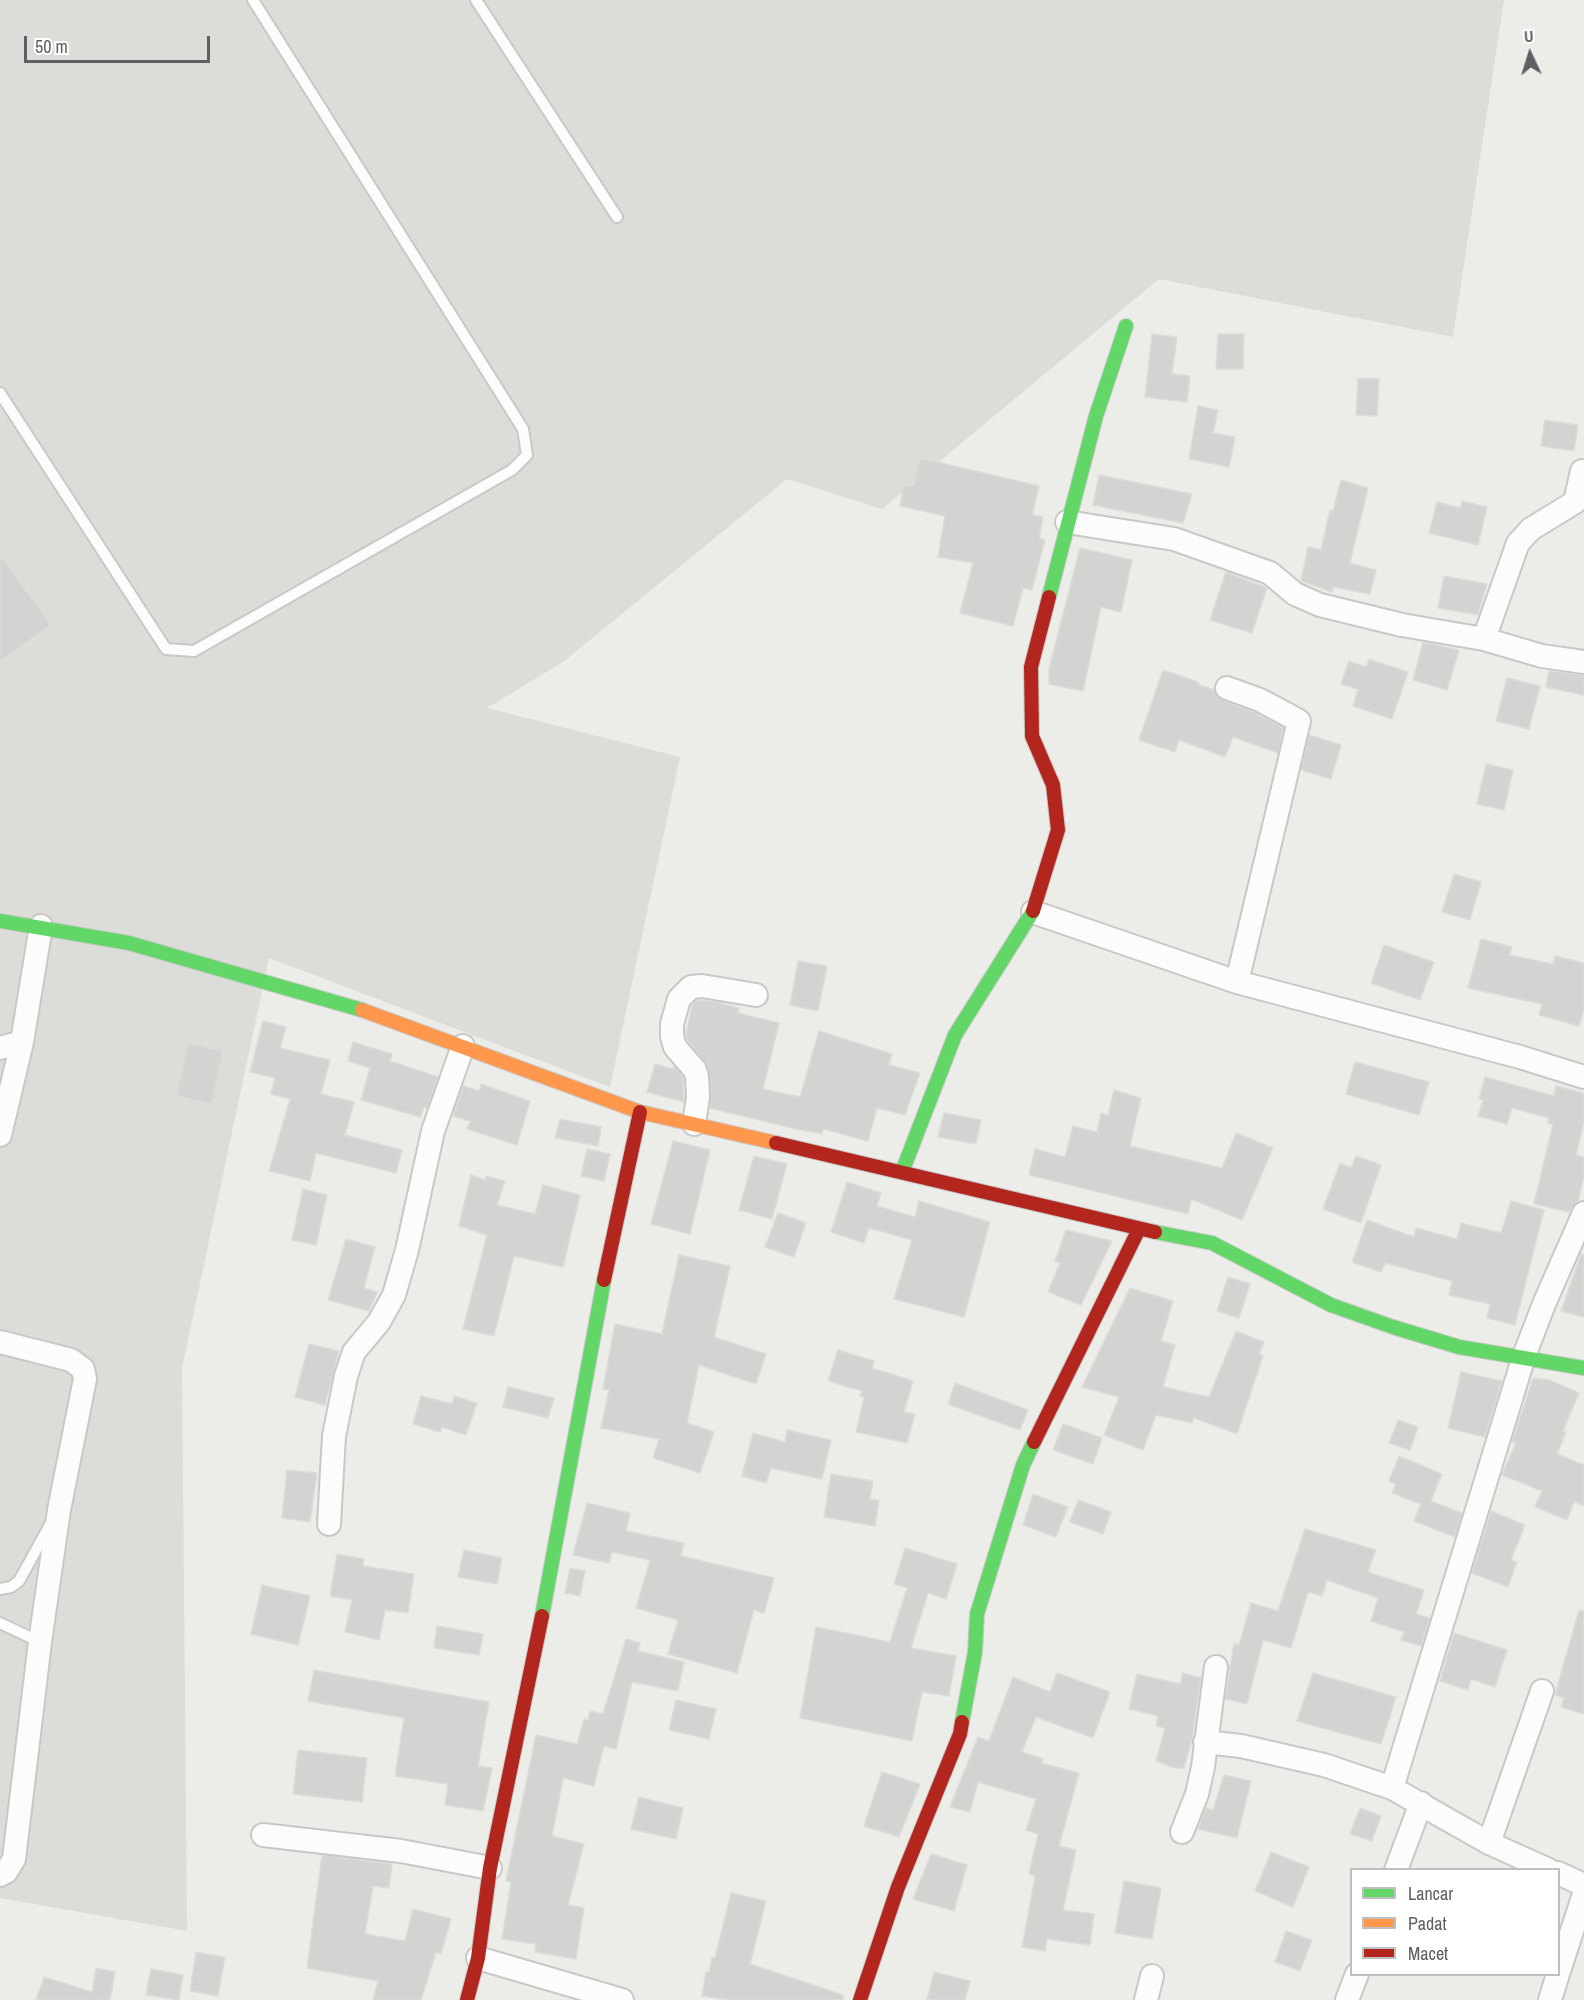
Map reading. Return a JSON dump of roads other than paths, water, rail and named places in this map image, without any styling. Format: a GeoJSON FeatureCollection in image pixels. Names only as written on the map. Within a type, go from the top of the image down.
{"type":"FeatureCollection","features":[{"type":"Feature","properties":{"kind":"street"},"geometry":{"type":"LineString","coordinates":[[902,1172],[955,1035],[1033,912],[1058,830],[1053,785],[1032,736],[1031,667],[1096,416],[1126,326]]}},
{"type":"Feature","properties":{"kind":"street"},"geometry":{"type":"LineString","coordinates":[[1484,639],[1504,574],[1518,543],[1531,529],[1575,502],[1582,471]]}},
{"type":"Feature","properties":{"kind":"street"},"geometry":{"type":"LineString","coordinates":[[1067,522],[1174,538],[1270,573],[1295,594],[1320,605],[1402,625],[1484,639],[1542,656],[1584,662]]}},
{"type":"Feature","properties":{"kind":"street"},"geometry":{"type":"LineString","coordinates":[[1227,688],[1260,700],[1299,721],[1237,982]]}},
{"type":"Feature","properties":{"kind":"street"},"geometry":{"type":"LineString","coordinates":[[1033,912],[1237,982],[1520,1057],[1584,1077]]}},
{"type":"Feature","properties":{"kind":"street"},"geometry":{"type":"LineString","coordinates":[[0,921],[41,926],[129,944],[383,1016],[640,1112],[1139,1229],[1212,1243],[1331,1305],[1393,1327],[1460,1347],[1524,1356],[1584,1368]]}},
{"type":"Feature","properties":{"kind":"street"},"geometry":{"type":"LineString","coordinates":[[0,1135],[22,1042],[41,926]]}},
{"type":"Feature","properties":{"kind":"street"},"geometry":{"type":"LineString","coordinates":[[694,1124],[698,1097],[697,1077],[695,1070],[675,1047],[672,1036],[672,1024],[679,999],[691,987],[702,986],[756,995]]}},
{"type":"Feature","properties":{"kind":"street"},"geometry":{"type":"LineString","coordinates":[[0,1048],[22,1042]]}},
{"type":"Feature","properties":{"kind":"street"},"geometry":{"type":"LineString","coordinates":[[329,1524],[334,1436],[346,1376],[354,1352],[379,1322],[394,1295],[407,1250],[433,1131],[463,1046]]}},
{"type":"Feature","properties":{"kind":"street"},"geometry":{"type":"LineString","coordinates":[[467,2000],[478,1958],[490,1868],[558,1536],[604,1282],[640,1112]]}},
{"type":"Feature","properties":{"kind":"street"},"geometry":{"type":"LineString","coordinates":[[1392,1788],[1524,1356],[1584,1213]]}},
{"type":"Feature","properties":{"kind":"street"},"geometry":{"type":"LineString","coordinates":[[860,2000],[898,1887],[960,1734],[975,1652],[977,1614],[1023,1465],[1139,1229]]}},
{"type":"Feature","properties":{"kind":"street"},"geometry":{"type":"LineString","coordinates":[[0,1342],[71,1360],[82,1369],[85,1386],[59,1510],[40,1642],[14,1860],[6,1872],[0,1875]]}},
{"type":"Feature","properties":{"kind":"street"},"geometry":{"type":"LineString","coordinates":[[1182,1832],[1197,1794],[1216,1667]]}},
{"type":"Feature","properties":{"kind":"street"},"geometry":{"type":"LineString","coordinates":[[1489,1843],[1542,1691]]}},
{"type":"Feature","properties":{"kind":"street"},"geometry":{"type":"LineString","coordinates":[[1205,1742],[1241,1746],[1323,1765],[1392,1788],[1489,1843],[1548,1868]]}},
{"type":"Feature","properties":{"kind":"street"},"geometry":{"type":"LineString","coordinates":[[1396,1868],[1421,1803]]}},
{"type":"Feature","properties":{"kind":"street"},"geometry":{"type":"LineString","coordinates":[[263,1836],[401,1851],[490,1868]]}},
{"type":"Feature","properties":{"kind":"street"},"geometry":{"type":"LineString","coordinates":[[1560,1875],[1584,1885]]}},
{"type":"Feature","properties":{"kind":"street"},"geometry":{"type":"LineString","coordinates":[[1560,1968],[1584,1894]]}},
{"type":"Feature","properties":{"kind":"street"},"geometry":{"type":"LineString","coordinates":[[478,1958],[622,2000]]}},
{"type":"Feature","properties":{"kind":"street"},"geometry":{"type":"LineString","coordinates":[[1146,2000],[1152,1976]]}},
{"type":"Feature","properties":{"kind":"street"},"geometry":{"type":"LineString","coordinates":[[1347,2000],[1356,1976]]}},
{"type":"Feature","properties":{"kind":"street"},"geometry":{"type":"LineString","coordinates":[[1550,2000],[1557,1976]]}},
{"type":"Feature","properties":{"kind":"lane"},"geometry":{"type":"LineString","coordinates":[[0,393],[166,650],[194,651],[512,470],[527,454],[523,429],[253,0]]}},
{"type":"Feature","properties":{"kind":"lane"},"geometry":{"type":"LineString","coordinates":[[476,0],[617,217]]}},
{"type":"Feature","properties":{"kind":"lane"},"geometry":{"type":"LineString","coordinates":[[0,1589],[11,1587],[19,1581],[59,1510]]}},
{"type":"Feature","properties":{"kind":"lane"},"geometry":{"type":"LineString","coordinates":[[0,1623],[40,1642]]}}]}
